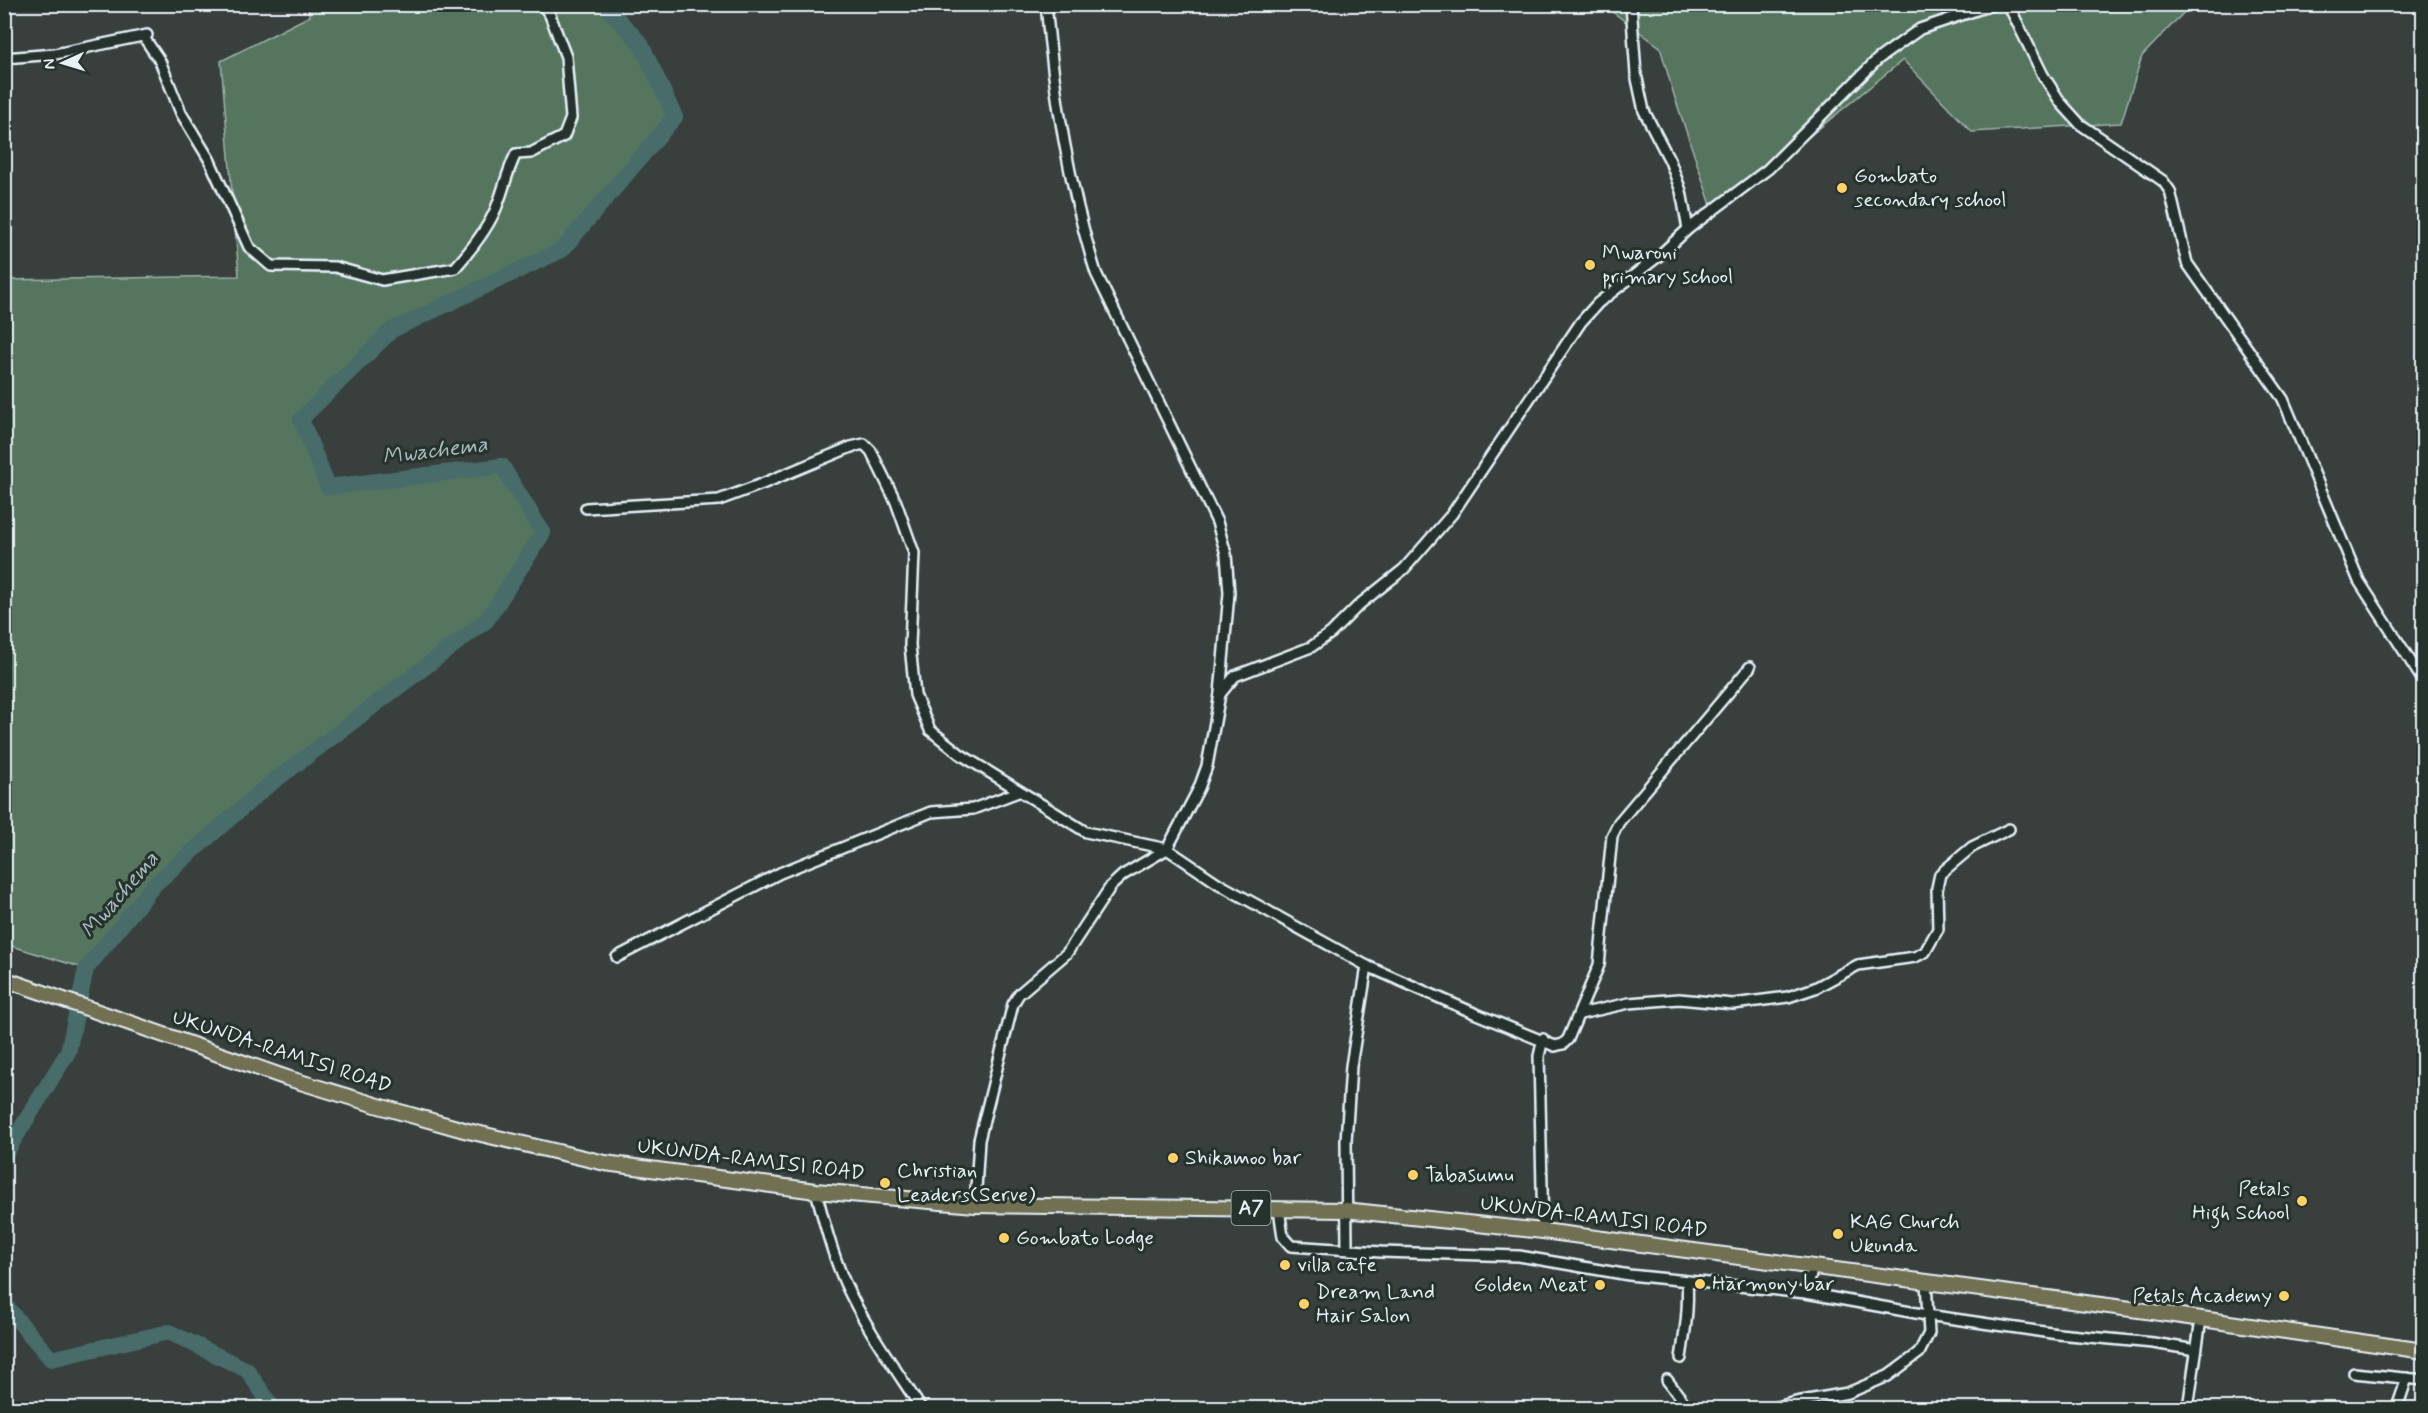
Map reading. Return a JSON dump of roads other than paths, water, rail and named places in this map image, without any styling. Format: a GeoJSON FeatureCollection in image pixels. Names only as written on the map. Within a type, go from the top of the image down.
{"type":"FeatureCollection","features":[{"type":"Feature","properties":{"kind":"highway","name":"UKUNDA-RAMISI ROAD"},"geometry":{"type":"LineString","coordinates":[[4,979],[288,1078],[464,1130],[605,1163],[816,1191],[975,1205],[1345,1210],[1543,1231],[2424,1351]]}},
{"type":"Feature","properties":{"kind":"street"},"geometry":{"type":"LineString","coordinates":[[4,58],[56,54],[145,35],[160,61],[181,113],[209,159],[249,247],[271,266],[335,267],[382,280],[456,268],[477,242],[495,212],[510,164],[516,154],[531,153],[564,136],[572,118],[566,57],[550,15],[542,4]]}},
{"type":"Feature","properties":{"kind":"street"},"geometry":{"type":"LineString","coordinates":[[975,1205],[979,1140],[1013,1004],[1019,994],[1067,953],[1111,886],[1123,875],[1167,849],[1199,788],[1207,766],[1220,694],[1229,593],[1226,554],[1217,522],[1096,273],[1087,245],[1063,138],[1046,4]]}},
{"type":"Feature","properties":{"kind":"street"},"geometry":{"type":"LineString","coordinates":[[1631,4],[1636,74],[1644,111],[1673,171],[1685,207],[1688,229]]}},
{"type":"Feature","properties":{"kind":"street"},"geometry":{"type":"LineString","coordinates":[[1220,694],[1235,676],[1311,647],[1331,633],[1360,604],[1404,569],[1452,514],[1581,322],[1598,303],[1688,229],[1768,169],[1878,59],[1920,29],[1994,4]]}},
{"type":"Feature","properties":{"kind":"street"},"geometry":{"type":"LineString","coordinates":[[2008,4],[2043,75],[2061,103],[2080,124],[2163,181],[2169,191],[2187,263],[2283,399],[2359,581],[2424,682]]}},
{"type":"Feature","properties":{"kind":"street"},"geometry":{"type":"LineString","coordinates":[[586,508],[719,500],[851,447],[864,444],[871,451],[896,502],[914,553],[910,645],[915,695],[930,730],[960,754],[1018,792],[1086,832],[1167,849],[1219,884],[1367,966],[1556,1046],[1568,1039],[1599,965],[1612,836],[1619,822],[1750,667]]}},
{"type":"Feature","properties":{"kind":"street"},"geometry":{"type":"LineString","coordinates":[[617,957],[780,873],[931,812],[973,809],[1018,792]]}},
{"type":"Feature","properties":{"kind":"street"},"geometry":{"type":"LineString","coordinates":[[1580,1014],[1629,1003],[1679,999],[1733,1004],[1788,997],[1815,988],[1858,965],[1915,957],[1925,952],[1938,929],[1937,888],[1940,874],[1972,847],[2009,829]]}},
{"type":"Feature","properties":{"kind":"street"},"geometry":{"type":"LineString","coordinates":[[1347,1248],[1346,1141],[1351,1066],[1367,966]]}},
{"type":"Feature","properties":{"kind":"street"},"geometry":{"type":"LineString","coordinates":[[1543,1039],[1539,1066],[1543,1231]]}},
{"type":"Feature","properties":{"kind":"street"},"geometry":{"type":"LineString","coordinates":[[816,1191],[828,1239],[846,1285],[876,1338],[921,1408]]}},
{"type":"Feature","properties":{"kind":"street"},"geometry":{"type":"LineString","coordinates":[[1279,1209],[1283,1238],[1291,1246],[1380,1252],[1519,1256],[1629,1275],[1806,1293],[1927,1315],[2058,1334],[2153,1343],[2196,1350]]}},
{"type":"Feature","properties":{"kind":"street"},"geometry":{"type":"LineString","coordinates":[[1806,1293],[1813,1267]]}},
{"type":"Feature","properties":{"kind":"street"},"geometry":{"type":"LineString","coordinates":[[1681,1358],[1683,1331],[1688,1316],[1687,1281]]}},
{"type":"Feature","properties":{"kind":"street"},"geometry":{"type":"LineString","coordinates":[[1773,1408],[1848,1393],[1888,1376],[1919,1353],[1929,1333],[1926,1282]]}},
{"type":"Feature","properties":{"kind":"street"},"geometry":{"type":"LineString","coordinates":[[2188,1408],[2201,1319]]}},
{"type":"Feature","properties":{"kind":"street"},"geometry":{"type":"LineString","coordinates":[[2354,1373],[2424,1380]]}},
{"type":"Feature","properties":{"kind":"street"},"geometry":{"type":"LineString","coordinates":[[2397,1408],[2407,1378]]}},
{"type":"Feature","properties":{"kind":"street"},"geometry":{"type":"LineString","coordinates":[[1667,1380],[1688,1408]]}},
{"type":"Feature","properties":{"kind":"waterway","name":"Mwachema"},"geometry":{"type":"LineString","coordinates":[[4,1156],[68,1052],[86,969],[155,884],[265,788],[487,620],[543,533],[502,466],[328,487],[301,419],[392,330],[562,250],[675,117],[641,44],[604,4]]}},
{"type":"Feature","properties":{"kind":"waterway","name":"Mwachema"},"geometry":{"type":"LineString","coordinates":[[4,1304],[51,1359],[169,1332],[247,1370],[273,1408]]}},
{"type":"Feature","properties":{"kind":"place","name":"Gombato secondary school"},"geometry":{"type":"Point","coordinates":[1842,188]}},
{"type":"Feature","properties":{"kind":"place","name":"Mwaroni primary school"},"geometry":{"type":"Point","coordinates":[1590,265]}},
{"type":"Feature","properties":{"kind":"place","name":"Shikamoo bar"},"geometry":{"type":"Point","coordinates":[1173,1158]}},
{"type":"Feature","properties":{"kind":"place","name":"Tabasumu"},"geometry":{"type":"Point","coordinates":[1413,1175]}},
{"type":"Feature","properties":{"kind":"place","name":"Christian Leaders(Serve)"},"geometry":{"type":"Point","coordinates":[885,1183]}},
{"type":"Feature","properties":{"kind":"place","name":"Petals High School"},"geometry":{"type":"Point","coordinates":[2302,1201]}},
{"type":"Feature","properties":{"kind":"place","name":"KAG Church Ukunda"},"geometry":{"type":"Point","coordinates":[1838,1234]}},
{"type":"Feature","properties":{"kind":"place","name":"Gombato Lodge"},"geometry":{"type":"Point","coordinates":[1004,1238]}},
{"type":"Feature","properties":{"kind":"place","name":"villa cafe"},"geometry":{"type":"Point","coordinates":[1285,1265]}},
{"type":"Feature","properties":{"kind":"place","name":"Harmony bar"},"geometry":{"type":"Point","coordinates":[1700,1284]}},
{"type":"Feature","properties":{"kind":"place","name":"Golden Meat"},"geometry":{"type":"Point","coordinates":[1600,1285]}},
{"type":"Feature","properties":{"kind":"place","name":"Petals Academy"},"geometry":{"type":"Point","coordinates":[2284,1296]}},
{"type":"Feature","properties":{"kind":"place","name":"Dream Land Hair Salon"},"geometry":{"type":"Point","coordinates":[1304,1304]}}]}
